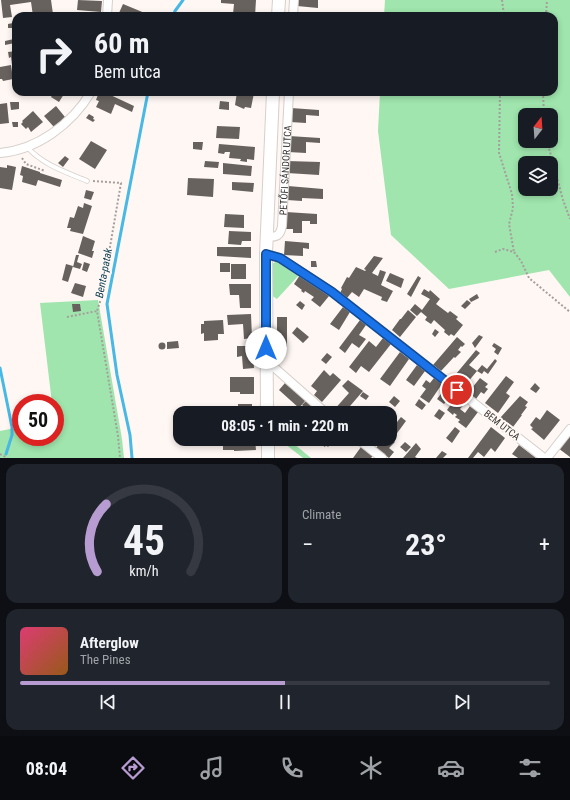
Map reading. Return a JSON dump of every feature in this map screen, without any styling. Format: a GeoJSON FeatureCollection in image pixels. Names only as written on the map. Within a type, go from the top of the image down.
{"type":"FeatureCollection","features":[{"type":"Feature","properties":{"kind":"main road"},"geometry":{"type":"LineString","coordinates":[[278,12],[279,0]]}},
{"type":"Feature","properties":{"kind":"main road","name":"PETŐFI SÁNDOR UTCA"},"geometry":{"type":"LineString","coordinates":[[267,406],[266,254],[274,96]]}},
{"type":"Feature","properties":{"kind":"main road"},"geometry":{"type":"LineString","coordinates":[[268,446],[268,458]]}},
{"type":"Feature","properties":{"kind":"street"},"geometry":{"type":"LineString","coordinates":[[107,12],[108,0]]}},
{"type":"Feature","properties":{"kind":"street"},"geometry":{"type":"LineString","coordinates":[[293,12],[294,0]]}},
{"type":"Feature","properties":{"kind":"street"},"geometry":{"type":"LineString","coordinates":[[0,153],[27,147],[56,130],[67,121],[88,96]]}},
{"type":"Feature","properties":{"kind":"street","name":"PETŐFI SÁNDOR UTCA"},"geometry":{"type":"LineString","coordinates":[[267,238],[276,237],[280,234],[282,226],[289,96]]}},
{"type":"Feature","properties":{"kind":"street","name":"BEM UTCA"},"geometry":{"type":"LineString","coordinates":[[266,254],[280,258],[332,292],[545,458]]}},
{"type":"Feature","properties":{"kind":"street"},"geometry":{"type":"LineString","coordinates":[[266,364],[276,368],[318,406]]}},
{"type":"Feature","properties":{"kind":"street"},"geometry":{"type":"LineString","coordinates":[[545,458],[570,430]]}},
{"type":"Feature","properties":{"kind":"street"},"geometry":{"type":"LineString","coordinates":[[367,446],[382,458]]}},
{"type":"Feature","properties":{"kind":"lane"},"geometry":{"type":"LineString","coordinates":[[27,147],[45,162],[87,181]]}},
{"type":"Feature","properties":{"kind":"path"},"geometry":{"type":"LineString","coordinates":[[502,0],[504,12]]}},
{"type":"Feature","properties":{"kind":"path"},"geometry":{"type":"LineString","coordinates":[[546,12],[547,0]]}},
{"type":"Feature","properties":{"kind":"path"},"geometry":{"type":"LineString","coordinates":[[500,96],[499,153],[512,194],[513,208],[509,224],[514,252],[521,261],[529,278],[570,312]]}},
{"type":"Feature","properties":{"kind":"path"},"geometry":{"type":"LineString","coordinates":[[543,96],[544,108]]}},
{"type":"Feature","properties":{"kind":"path"},"geometry":{"type":"LineString","coordinates":[[549,148],[563,200],[570,219]]}},
{"type":"Feature","properties":{"kind":"path"},"geometry":{"type":"LineString","coordinates":[[87,181],[120,183],[101,299],[97,311],[118,436],[120,458]]}},
{"type":"Feature","properties":{"kind":"path"},"geometry":{"type":"LineString","coordinates":[[494,252],[503,249],[514,252]]}},
{"type":"Feature","properties":{"kind":"path"},"geometry":{"type":"LineString","coordinates":[[67,317],[97,311]]}},
{"type":"Feature","properties":{"kind":"path"},"geometry":{"type":"LineString","coordinates":[[0,454],[7,458]]}},
{"type":"Feature","properties":{"kind":"green space"},"geometry":{"type":"Polygon","coordinates":[[[385,0],[570,0],[570,297],[549,270],[449,289],[391,235],[378,131],[380,96],[558,96],[558,12],[384,12],[385,0]]]}},
{"type":"Feature","properties":{"kind":"green space"},"geometry":{"type":"Polygon","coordinates":[[[277,261],[299,275],[277,299],[271,295],[272,264],[277,261]]]}},
{"type":"Feature","properties":{"kind":"green space"},"geometry":{"type":"Polygon","coordinates":[[[98,300],[124,458],[0,458],[0,431],[10,429],[12,429],[12,446],[64,446],[64,394],[51,394],[40,303],[98,300]]]}},
{"type":"Feature","properties":{"kind":"green space"},"geometry":{"type":"Polygon","coordinates":[[[288,446],[296,446],[311,458],[303,458],[288,446]]]}},
{"type":"Feature","properties":{"kind":"building"},"geometry":{"type":"Polygon","coordinates":[[[1,0],[51,0],[53,12],[32,12],[31,2],[10,5],[12,17],[3,18],[1,0]]]}},
{"type":"Feature","properties":{"kind":"building"},"geometry":{"type":"Polygon","coordinates":[[[78,0],[102,1],[101,12],[77,10],[78,0]]]}},
{"type":"Feature","properties":{"kind":"building"},"geometry":{"type":"Polygon","coordinates":[[[221,0],[256,0],[255,12],[233,12],[234,4],[221,3],[221,0]]]}},
{"type":"Feature","properties":{"kind":"building"},"geometry":{"type":"Polygon","coordinates":[[[297,0],[318,0],[318,8],[297,6],[297,0]]]}},
{"type":"Feature","properties":{"kind":"building"},"geometry":{"type":"Polygon","coordinates":[[[123,4],[142,12],[119,12],[123,4]]]}},
{"type":"Feature","properties":{"kind":"building"},"geometry":{"type":"Polygon","coordinates":[[[12,23],[12,28],[8,28],[8,24],[12,23]]]}},
{"type":"Feature","properties":{"kind":"building"},"geometry":{"type":"Polygon","coordinates":[[[12,39],[12,44],[5,45],[5,41],[12,39]]]}},
{"type":"Feature","properties":{"kind":"building"},"geometry":{"type":"Polygon","coordinates":[[[8,52],[12,52],[12,65],[11,57],[9,58],[8,52]]]}},
{"type":"Feature","properties":{"kind":"building"},"geometry":{"type":"Polygon","coordinates":[[[11,65],[12,79],[3,81],[0,79],[0,67],[11,65]]]}},
{"type":"Feature","properties":{"kind":"building"},"geometry":{"type":"Polygon","coordinates":[[[52,96],[63,96],[59,102],[52,96]]]}},
{"type":"Feature","properties":{"kind":"building"},"geometry":{"type":"Polygon","coordinates":[[[98,96],[113,96],[134,106],[132,112],[115,104],[111,114],[96,107],[99,101],[96,100],[98,96]]]}},
{"type":"Feature","properties":{"kind":"building"},"geometry":{"type":"Polygon","coordinates":[[[236,96],[253,96],[251,108],[245,107],[244,109],[235,105],[236,96]]]}},
{"type":"Feature","properties":{"kind":"building"},"geometry":{"type":"Polygon","coordinates":[[[220,101],[229,102],[229,110],[219,109],[220,101]]]}},
{"type":"Feature","properties":{"kind":"building"},"geometry":{"type":"Polygon","coordinates":[[[10,102],[19,102],[19,109],[11,110],[10,102]]]}},
{"type":"Feature","properties":{"kind":"building"},"geometry":{"type":"Polygon","coordinates":[[[7,103],[9,123],[0,124],[0,104],[7,103]]]}},
{"type":"Feature","properties":{"kind":"building"},"geometry":{"type":"Polygon","coordinates":[[[56,106],[65,117],[54,127],[44,116],[56,106]]]}},
{"type":"Feature","properties":{"kind":"building"},"geometry":{"type":"Polygon","coordinates":[[[291,108],[319,110],[319,116],[306,115],[306,123],[290,122],[291,108]]]}},
{"type":"Feature","properties":{"kind":"building"},"geometry":{"type":"Polygon","coordinates":[[[33,111],[43,122],[31,132],[28,127],[26,129],[21,124],[23,122],[22,121],[33,111]]]}},
{"type":"Feature","properties":{"kind":"building"},"geometry":{"type":"Polygon","coordinates":[[[89,114],[94,117],[93,119],[95,120],[93,122],[86,118],[89,114]]]}},
{"type":"Feature","properties":{"kind":"building"},"geometry":{"type":"Polygon","coordinates":[[[12,122],[18,122],[18,127],[13,127],[12,122]]]}},
{"type":"Feature","properties":{"kind":"building"},"geometry":{"type":"Polygon","coordinates":[[[217,126],[240,127],[239,139],[216,138],[217,126]]]}},
{"type":"Feature","properties":{"kind":"building"},"geometry":{"type":"Polygon","coordinates":[[[289,136],[320,138],[320,143],[306,142],[306,153],[288,152],[289,136]]]}},
{"type":"Feature","properties":{"kind":"building"},"geometry":{"type":"Polygon","coordinates":[[[91,141],[107,150],[95,169],[79,159],[91,141]]]}},
{"type":"Feature","properties":{"kind":"building"},"geometry":{"type":"Polygon","coordinates":[[[193,142],[203,142],[202,150],[193,149],[193,142]]]}},
{"type":"Feature","properties":{"kind":"building"},"geometry":{"type":"Polygon","coordinates":[[[219,144],[255,147],[254,160],[247,159],[247,162],[240,161],[241,159],[229,158],[230,152],[225,152],[224,154],[218,153],[219,144]]]}},
{"type":"Feature","properties":{"kind":"building"},"geometry":{"type":"Polygon","coordinates":[[[65,156],[69,159],[63,167],[58,163],[65,156]]]}},
{"type":"Feature","properties":{"kind":"building"},"geometry":{"type":"Polygon","coordinates":[[[205,161],[219,162],[218,168],[204,167],[205,161]]]}},
{"type":"Feature","properties":{"kind":"building"},"geometry":{"type":"Polygon","coordinates":[[[287,161],[320,162],[319,175],[287,173],[287,161]]]}},
{"type":"Feature","properties":{"kind":"building"},"geometry":{"type":"Polygon","coordinates":[[[223,163],[252,166],[251,176],[223,174],[223,163]]]}},
{"type":"Feature","properties":{"kind":"building"},"geometry":{"type":"Polygon","coordinates":[[[7,165],[16,167],[12,190],[0,188],[0,167],[7,168],[7,165]]]}},
{"type":"Feature","properties":{"kind":"building"},"geometry":{"type":"Polygon","coordinates":[[[22,166],[62,180],[60,187],[38,180],[36,186],[22,182],[23,176],[20,175],[22,166]]]}},
{"type":"Feature","properties":{"kind":"building"},"geometry":{"type":"Polygon","coordinates":[[[188,178],[214,179],[213,197],[187,195],[188,178]]]}},
{"type":"Feature","properties":{"kind":"building"},"geometry":{"type":"Polygon","coordinates":[[[232,182],[254,183],[253,192],[232,190],[232,182]]]}},
{"type":"Feature","properties":{"kind":"building"},"geometry":{"type":"Polygon","coordinates":[[[288,186],[323,189],[323,199],[302,198],[302,201],[287,200],[288,186]]]}},
{"type":"Feature","properties":{"kind":"building"},"geometry":{"type":"Polygon","coordinates":[[[86,190],[94,192],[91,200],[84,198],[86,190]]]}},
{"type":"Feature","properties":{"kind":"building"},"geometry":{"type":"Polygon","coordinates":[[[84,203],[92,206],[83,234],[70,231],[71,228],[67,228],[70,217],[74,218],[78,206],[83,208],[84,203]]]}},
{"type":"Feature","properties":{"kind":"building"},"geometry":{"type":"Polygon","coordinates":[[[286,212],[317,214],[317,224],[310,224],[310,221],[302,221],[302,233],[293,233],[293,229],[285,229],[286,212]]]}},
{"type":"Feature","properties":{"kind":"building"},"geometry":{"type":"Polygon","coordinates":[[[225,214],[244,215],[244,228],[224,227],[225,214]]]}},
{"type":"Feature","properties":{"kind":"building"},"geometry":{"type":"Polygon","coordinates":[[[229,231],[251,232],[251,241],[242,241],[241,245],[228,244],[229,231]]]}},
{"type":"Feature","properties":{"kind":"building"},"geometry":{"type":"Polygon","coordinates":[[[83,236],[95,241],[92,251],[94,251],[92,258],[78,253],[83,236]]]}},
{"type":"Feature","properties":{"kind":"building"},"geometry":{"type":"Polygon","coordinates":[[[285,241],[309,243],[309,249],[303,248],[303,256],[284,255],[285,241]]]}},
{"type":"Feature","properties":{"kind":"building"},"geometry":{"type":"Polygon","coordinates":[[[217,247],[251,247],[251,258],[217,256],[217,247]]]}},
{"type":"Feature","properties":{"kind":"building"},"geometry":{"type":"Polygon","coordinates":[[[76,255],[79,255],[77,262],[82,264],[80,269],[73,267],[76,255]]]}},
{"type":"Feature","properties":{"kind":"building"},"geometry":{"type":"Polygon","coordinates":[[[374,256],[383,258],[372,273],[378,276],[380,270],[386,272],[381,285],[393,291],[387,302],[381,300],[382,297],[364,289],[359,297],[352,292],[347,298],[340,293],[347,277],[349,278],[356,267],[365,271],[366,270],[364,269],[374,256]]]}},
{"type":"Feature","properties":{"kind":"building"},"geometry":{"type":"Polygon","coordinates":[[[311,261],[316,261],[317,267],[311,267],[311,261]]]}},
{"type":"Feature","properties":{"kind":"building"},"geometry":{"type":"Polygon","coordinates":[[[84,262],[90,264],[87,272],[82,270],[84,262]]]}},
{"type":"Feature","properties":{"kind":"building"},"geometry":{"type":"Polygon","coordinates":[[[220,263],[230,263],[230,272],[220,272],[220,263]]]}},
{"type":"Feature","properties":{"kind":"building"},"geometry":{"type":"Polygon","coordinates":[[[66,264],[73,266],[68,282],[62,280],[66,264]]]}},
{"type":"Feature","properties":{"kind":"building"},"geometry":{"type":"Polygon","coordinates":[[[231,264],[246,264],[246,279],[231,279],[231,264]]]}},
{"type":"Feature","properties":{"kind":"building"},"geometry":{"type":"Polygon","coordinates":[[[390,273],[404,279],[401,288],[386,281],[390,273]]]}},
{"type":"Feature","properties":{"kind":"building"},"geometry":{"type":"Polygon","coordinates":[[[300,275],[329,296],[320,307],[311,300],[314,297],[305,291],[304,293],[294,284],[300,275]]]}},
{"type":"Feature","properties":{"kind":"building"},"geometry":{"type":"Polygon","coordinates":[[[418,276],[421,278],[411,297],[407,294],[418,276]]]}},
{"type":"Feature","properties":{"kind":"building"},"geometry":{"type":"Polygon","coordinates":[[[75,283],[86,286],[83,297],[71,293],[75,283]]]}},
{"type":"Feature","properties":{"kind":"building"},"geometry":{"type":"Polygon","coordinates":[[[229,284],[251,284],[251,308],[240,308],[239,295],[230,295],[229,284]]]}},
{"type":"Feature","properties":{"kind":"building"},"geometry":{"type":"Polygon","coordinates":[[[424,289],[429,292],[430,290],[440,299],[436,304],[448,313],[450,311],[458,317],[456,319],[463,325],[454,336],[451,334],[449,336],[444,332],[445,330],[434,320],[431,324],[425,320],[427,317],[421,312],[417,316],[410,310],[415,304],[422,310],[430,299],[421,294],[424,289]]]}},
{"type":"Feature","properties":{"kind":"building"},"geometry":{"type":"Polygon","coordinates":[[[477,294],[479,298],[471,302],[469,299],[477,294]]]}},
{"type":"Feature","properties":{"kind":"building"},"geometry":{"type":"Polygon","coordinates":[[[467,300],[471,303],[465,309],[461,306],[467,300]]]}},
{"type":"Feature","properties":{"kind":"building"},"geometry":{"type":"Polygon","coordinates":[[[300,301],[305,305],[302,310],[296,305],[300,301]]]}},
{"type":"Feature","properties":{"kind":"building"},"geometry":{"type":"Polygon","coordinates":[[[72,304],[80,304],[81,311],[73,312],[72,304]]]}},
{"type":"Feature","properties":{"kind":"building"},"geometry":{"type":"Polygon","coordinates":[[[343,307],[350,312],[339,330],[330,324],[343,307]]]}},
{"type":"Feature","properties":{"kind":"building"},"geometry":{"type":"Polygon","coordinates":[[[408,310],[416,317],[400,337],[392,330],[408,310]]]}},
{"type":"Feature","properties":{"kind":"building"},"geometry":{"type":"Polygon","coordinates":[[[251,314],[252,338],[244,339],[243,324],[228,325],[227,315],[251,314]]]}},
{"type":"Feature","properties":{"kind":"building"},"geometry":{"type":"Polygon","coordinates":[[[277,317],[287,317],[287,347],[277,347],[277,317]]]}},
{"type":"Feature","properties":{"kind":"building"},"geometry":{"type":"Polygon","coordinates":[[[223,320],[224,334],[218,334],[218,340],[204,341],[204,333],[201,334],[201,324],[204,324],[204,321],[223,320]]]}},
{"type":"Feature","properties":{"kind":"building"},"geometry":{"type":"Polygon","coordinates":[[[360,320],[366,325],[359,335],[366,339],[359,348],[352,343],[345,353],[339,348],[360,320]]]}},
{"type":"Feature","properties":{"kind":"building"},"geometry":{"type":"Polygon","coordinates":[[[297,327],[309,337],[303,343],[292,333],[297,327]]]}},
{"type":"Feature","properties":{"kind":"building"},"geometry":{"type":"Polygon","coordinates":[[[435,329],[439,332],[435,337],[432,334],[435,329]]]}},
{"type":"Feature","properties":{"kind":"building"},"geometry":{"type":"Polygon","coordinates":[[[479,335],[483,337],[475,348],[472,343],[479,335]]]}},
{"type":"Feature","properties":{"kind":"building"},"geometry":{"type":"Polygon","coordinates":[[[457,337],[465,344],[458,350],[461,352],[441,371],[433,365],[457,337]]]}},
{"type":"Feature","properties":{"kind":"building"},"geometry":{"type":"Polygon","coordinates":[[[383,338],[391,344],[369,372],[361,366],[356,373],[349,367],[369,341],[376,347],[383,338]]]}},
{"type":"Feature","properties":{"kind":"building"},"geometry":{"type":"Polygon","coordinates":[[[178,341],[179,348],[167,349],[167,342],[178,341]]]}},
{"type":"Feature","properties":{"kind":"building"},"geometry":{"type":"Polygon","coordinates":[[[162,343],[165,346],[162,349],[159,346],[162,343]]]}},
{"type":"Feature","properties":{"kind":"building"},"geometry":{"type":"Polygon","coordinates":[[[494,343],[502,348],[498,355],[494,352],[496,349],[492,346],[494,343]]]}},
{"type":"Feature","properties":{"kind":"building"},"geometry":{"type":"Polygon","coordinates":[[[237,346],[253,346],[254,368],[243,369],[242,356],[237,357],[237,346]]]}},
{"type":"Feature","properties":{"kind":"building"},"geometry":{"type":"Polygon","coordinates":[[[476,350],[480,353],[469,365],[477,371],[467,383],[464,381],[460,387],[451,380],[476,350]]]}},
{"type":"Feature","properties":{"kind":"building"},"geometry":{"type":"Polygon","coordinates":[[[400,352],[409,359],[390,386],[380,379],[400,352]]]}},
{"type":"Feature","properties":{"kind":"building"},"geometry":{"type":"Polygon","coordinates":[[[327,353],[332,357],[326,364],[321,360],[327,353]]]}},
{"type":"Feature","properties":{"kind":"building"},"geometry":{"type":"Polygon","coordinates":[[[495,359],[497,361],[488,374],[484,371],[482,374],[477,371],[482,365],[487,369],[495,359]]]}},
{"type":"Feature","properties":{"kind":"building"},"geometry":{"type":"Polygon","coordinates":[[[417,365],[425,371],[414,386],[406,380],[417,365]]]}},
{"type":"Feature","properties":{"kind":"building"},"geometry":{"type":"Polygon","coordinates":[[[324,370],[330,376],[333,373],[341,380],[322,402],[314,395],[317,391],[311,386],[324,370]]]}},
{"type":"Feature","properties":{"kind":"building"},"geometry":{"type":"Polygon","coordinates":[[[506,376],[514,382],[506,393],[510,396],[498,413],[485,403],[506,376]]]}},
{"type":"Feature","properties":{"kind":"building"},"geometry":{"type":"Polygon","coordinates":[[[230,377],[254,377],[254,394],[230,392],[230,377]]]}},
{"type":"Feature","properties":{"kind":"building"},"geometry":{"type":"Polygon","coordinates":[[[434,378],[442,384],[429,403],[420,397],[426,389],[422,386],[426,380],[430,383],[434,378]]]}},
{"type":"Feature","properties":{"kind":"building"},"geometry":{"type":"Polygon","coordinates":[[[480,378],[488,384],[485,387],[488,389],[484,394],[481,392],[476,399],[468,393],[480,378]]]}},
{"type":"Feature","properties":{"kind":"building"},"geometry":{"type":"Polygon","coordinates":[[[348,380],[363,391],[350,406],[337,406],[349,393],[342,386],[348,380]]]}},
{"type":"Feature","properties":{"kind":"building"},"geometry":{"type":"Polygon","coordinates":[[[285,383],[306,400],[301,406],[297,406],[279,390],[285,383]]]}},
{"type":"Feature","properties":{"kind":"building"},"geometry":{"type":"Polygon","coordinates":[[[535,383],[540,388],[536,393],[530,389],[535,383]]]}},
{"type":"Feature","properties":{"kind":"building"},"geometry":{"type":"Polygon","coordinates":[[[446,387],[453,393],[444,404],[437,399],[446,387]]]}},
{"type":"Feature","properties":{"kind":"building"},"geometry":{"type":"Polygon","coordinates":[[[363,392],[369,396],[366,400],[360,396],[363,392]]]}},
{"type":"Feature","properties":{"kind":"building"},"geometry":{"type":"Polygon","coordinates":[[[394,396],[400,401],[396,406],[389,402],[394,396]]]}},
{"type":"Feature","properties":{"kind":"building"},"geometry":{"type":"Polygon","coordinates":[[[457,396],[466,402],[460,409],[465,413],[470,406],[478,412],[466,428],[458,422],[460,420],[455,417],[457,415],[454,413],[453,415],[447,410],[457,396]]]}},
{"type":"Feature","properties":{"kind":"building"},"geometry":{"type":"Polygon","coordinates":[[[520,396],[528,402],[525,406],[527,407],[513,427],[511,427],[500,418],[520,396]]]}},
{"type":"Feature","properties":{"kind":"building"},"geometry":{"type":"Polygon","coordinates":[[[419,399],[426,405],[422,410],[415,405],[419,399]]]}},
{"type":"Feature","properties":{"kind":"building"},"geometry":{"type":"Polygon","coordinates":[[[306,401],[312,406],[303,406],[302,405],[306,401]]]}},
{"type":"Feature","properties":{"kind":"building"},"geometry":{"type":"Polygon","coordinates":[[[238,404],[252,404],[252,406],[238,406],[238,404]]]}},
{"type":"Feature","properties":{"kind":"building"},"geometry":{"type":"Polygon","coordinates":[[[439,409],[445,413],[440,420],[434,416],[439,409]]]}},
{"type":"Feature","properties":{"kind":"building"},"geometry":{"type":"Polygon","coordinates":[[[547,410],[560,420],[544,440],[531,429],[533,428],[530,425],[536,417],[540,420],[547,410]]]}},
{"type":"Feature","properties":{"kind":"building"},"geometry":{"type":"Polygon","coordinates":[[[401,417],[406,421],[397,433],[397,422],[401,417]]]}},
{"type":"Feature","properties":{"kind":"building"},"geometry":{"type":"Polygon","coordinates":[[[455,427],[460,431],[452,443],[446,438],[455,427]]]}},
{"type":"Feature","properties":{"kind":"building"},"geometry":{"type":"Polygon","coordinates":[[[491,427],[505,438],[495,452],[491,448],[484,457],[478,452],[473,458],[468,458],[491,427]]]}},
{"type":"Feature","properties":{"kind":"building"},"geometry":{"type":"Polygon","coordinates":[[[570,433],[570,457],[558,448],[570,433]]]}},
{"type":"Feature","properties":{"kind":"building"},"geometry":{"type":"Polygon","coordinates":[[[405,442],[411,447],[406,452],[400,447],[405,442]]]}},
{"type":"Feature","properties":{"kind":"building"},"geometry":{"type":"Polygon","coordinates":[[[416,443],[421,449],[415,457],[417,458],[403,458],[416,443]]]}},
{"type":"Feature","properties":{"kind":"building"},"geometry":{"type":"Polygon","coordinates":[[[519,445],[536,458],[518,458],[512,454],[519,445]]]}},
{"type":"Feature","properties":{"kind":"building"},"geometry":{"type":"Polygon","coordinates":[[[223,446],[256,446],[256,450],[234,451],[223,450],[223,446]]]}},
{"type":"Feature","properties":{"kind":"building"},"geometry":{"type":"Polygon","coordinates":[[[378,446],[391,446],[389,448],[394,452],[389,458],[376,448],[378,446]]]}},
{"type":"Feature","properties":{"kind":"building"},"geometry":{"type":"Polygon","coordinates":[[[361,447],[373,456],[371,458],[353,458],[361,447]]]}},
{"type":"Feature","properties":{"kind":"building"},"geometry":{"type":"Polygon","coordinates":[[[442,451],[447,454],[443,458],[436,458],[442,451]]]}},
{"type":"Feature","properties":{"kind":"waterway","name":"Benta-patak"},"geometry":{"type":"LineString","coordinates":[[175,12],[183,0]]}},
{"type":"Feature","properties":{"kind":"waterway","name":"Benta-patak"},"geometry":{"type":"LineString","coordinates":[[132,458],[130,435],[117,375],[107,304],[147,96]]}},
{"type":"Feature","properties":{"kind":"waterway"},"geometry":{"type":"LineString","coordinates":[[0,368],[12,427],[12,435],[6,454]]}},
{"type":"Feature","properties":{"kind":"route"},"geometry":{"type":"LineString","coordinates":[[266,348],[266,254],[280,258],[332,292],[457,390]]}}]}
